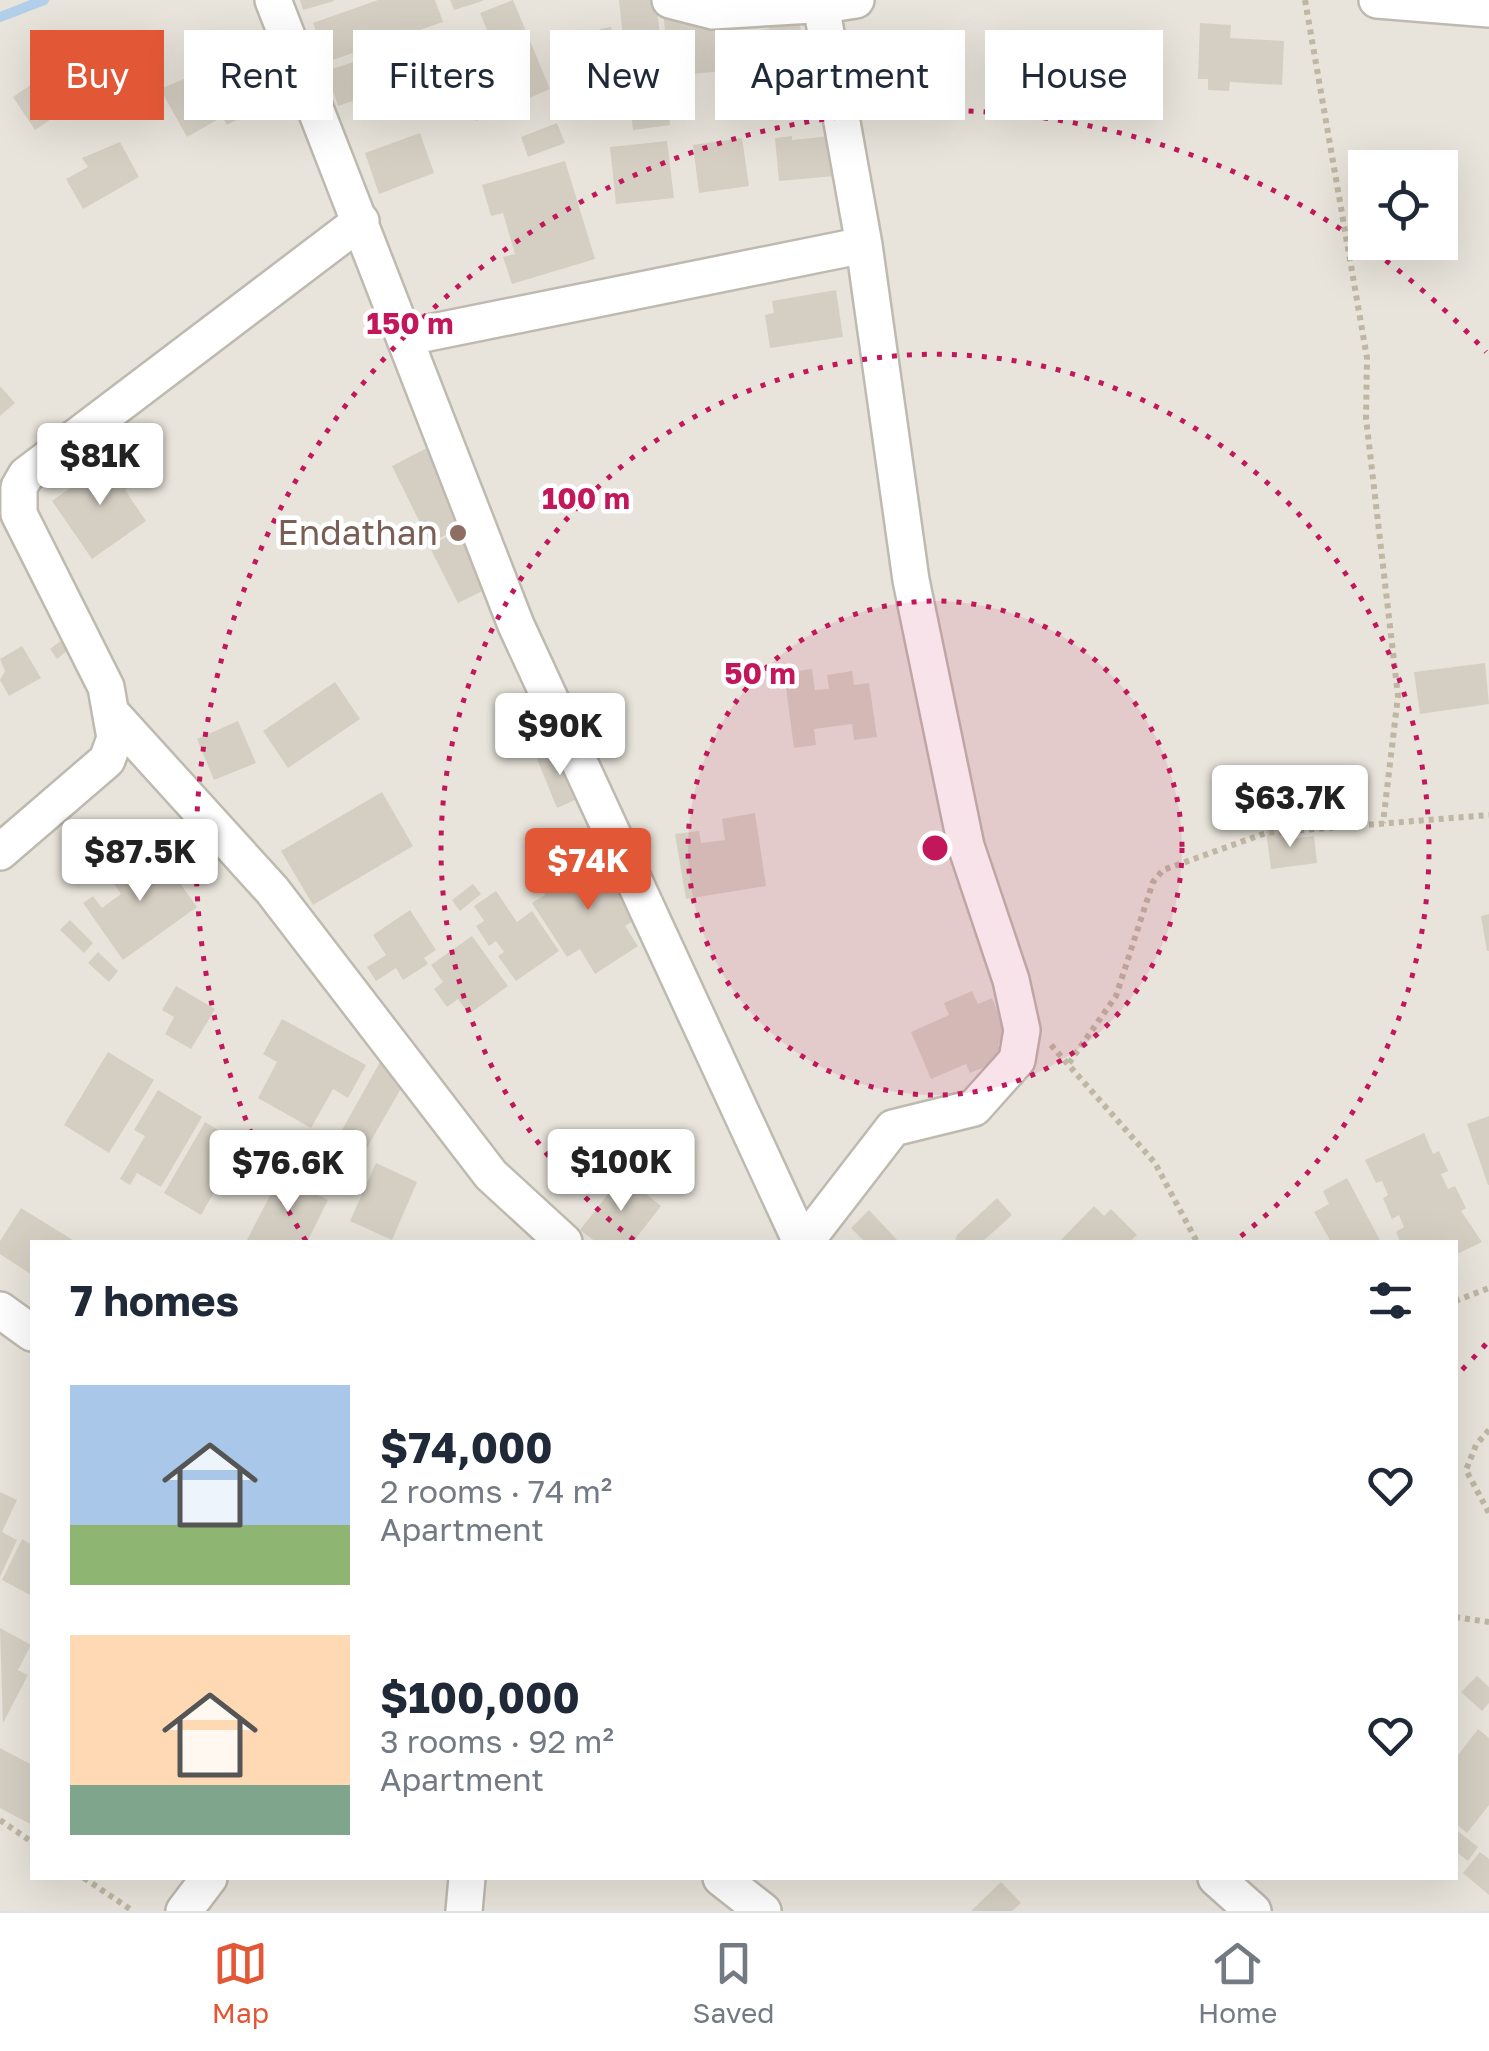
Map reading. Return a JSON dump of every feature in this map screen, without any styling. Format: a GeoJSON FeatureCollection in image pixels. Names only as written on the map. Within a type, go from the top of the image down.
{"type":"FeatureCollection","features":[{"type":"Feature","properties":{"kind":"street"},"geometry":{"type":"LineString","coordinates":[[273,0],[408,337],[516,625],[802,1240]]}},
{"type":"Feature","properties":{"kind":"street"},"geometry":{"type":"LineString","coordinates":[[670,0],[713,11],[843,2]]}},
{"type":"Feature","properties":{"kind":"street"},"geometry":{"type":"LineString","coordinates":[[1377,0],[1489,9]]}},
{"type":"Feature","properties":{"kind":"street"},"geometry":{"type":"LineString","coordinates":[[805,1240],[894,1128],[974,1108],[1003,1078],[1021,1048],[1019,1012],[966,846],[911,580],[864,245],[823,16],[843,2]]}},
{"type":"Feature","properties":{"kind":"street"},"geometry":{"type":"LineString","coordinates":[[0,852],[107,760],[115,738],[106,688],[19,514],[19,487],[26,475],[361,221]]}},
{"type":"Feature","properties":{"kind":"street"},"geometry":{"type":"LineString","coordinates":[[408,337],[864,245]]}},
{"type":"Feature","properties":{"kind":"street"},"geometry":{"type":"LineString","coordinates":[[114,718],[261,876],[491,1175],[562,1240]]}},
{"type":"Feature","properties":{"kind":"street"},"geometry":{"type":"LineString","coordinates":[[0,1310],[30,1332]]}},
{"type":"Feature","properties":{"kind":"street"},"geometry":{"type":"LineString","coordinates":[[184,1911],[207,1880]]}},
{"type":"Feature","properties":{"kind":"street"},"geometry":{"type":"LineString","coordinates":[[464,1911],[467,1880]]}},
{"type":"Feature","properties":{"kind":"street"},"geometry":{"type":"LineString","coordinates":[[724,1880],[763,1911]]}},
{"type":"Feature","properties":{"kind":"street"},"geometry":{"type":"LineString","coordinates":[[1218,1880],[1253,1911]]}},
{"type":"Feature","properties":{"kind":"path"},"geometry":{"type":"LineString","coordinates":[[1305,0],[1367,358],[1366,418],[1398,696],[1384,823]]}},
{"type":"Feature","properties":{"kind":"path"},"geometry":{"type":"LineString","coordinates":[[1069,1063],[1116,996],[1153,882],[1163,870],[1266,833],[1489,816]]}},
{"type":"Feature","properties":{"kind":"path"},"geometry":{"type":"LineString","coordinates":[[1019,1012],[1069,1063],[1154,1162],[1196,1240]]}},
{"type":"Feature","properties":{"kind":"path"},"geometry":{"type":"LineString","coordinates":[[1458,1300],[1489,1288]]}},
{"type":"Feature","properties":{"kind":"path"},"geometry":{"type":"LineString","coordinates":[[1489,1430],[1476,1445],[1466,1470],[1468,1482],[1489,1513]]}},
{"type":"Feature","properties":{"kind":"path"},"geometry":{"type":"LineString","coordinates":[[1458,1617],[1488,1621],[1489,1610]]}},
{"type":"Feature","properties":{"kind":"path"},"geometry":{"type":"LineString","coordinates":[[0,1820],[30,1841]]}},
{"type":"Feature","properties":{"kind":"path"},"geometry":{"type":"LineString","coordinates":[[87,1880],[133,1911]]}},
{"type":"Feature","properties":{"kind":"shaded area"},"geometry":{"type":"Polygon","coordinates":[[[0,0],[1489,0],[1489,1911],[0,1911],[0,0]]]}},
{"type":"Feature","properties":{"kind":"building"},"geometry":{"type":"Polygon","coordinates":[[[300,0],[333,0],[334,1],[303,10],[300,0]]]}},
{"type":"Feature","properties":{"kind":"building"},"geometry":{"type":"Polygon","coordinates":[[[378,0],[435,0],[443,22],[420,30],[353,30],[353,53],[333,60],[333,30],[316,30],[313,23],[378,0]]]}},
{"type":"Feature","properties":{"kind":"building"},"geometry":{"type":"Polygon","coordinates":[[[450,0],[483,0],[483,1],[454,10],[450,0]]]}},
{"type":"Feature","properties":{"kind":"building"},"geometry":{"type":"Polygon","coordinates":[[[513,0],[525,30],[487,30],[480,13],[513,0]]]}},
{"type":"Feature","properties":{"kind":"building"},"geometry":{"type":"Polygon","coordinates":[[[619,0],[656,0],[659,30],[622,30],[619,0]]]}},
{"type":"Feature","properties":{"kind":"building"},"geometry":{"type":"Polygon","coordinates":[[[798,6],[801,30],[760,30],[769,29],[767,10],[798,6]]]}},
{"type":"Feature","properties":{"kind":"building"},"geometry":{"type":"Polygon","coordinates":[[[663,9],[719,21],[720,30],[715,30],[715,72],[695,74],[695,30],[665,30],[663,9]]]}},
{"type":"Feature","properties":{"kind":"building"},"geometry":{"type":"Polygon","coordinates":[[[1200,23],[1231,25],[1230,38],[1284,41],[1282,85],[1230,82],[1229,91],[1208,90],[1208,79],[1198,79],[1200,23]]]}},
{"type":"Feature","properties":{"kind":"building"},"geometry":{"type":"Polygon","coordinates":[[[530,41],[550,89],[530,98],[530,41]]]}},
{"type":"Feature","properties":{"kind":"building"},"geometry":{"type":"Polygon","coordinates":[[[353,62],[353,101],[338,106],[333,91],[333,69],[353,62]]]}},
{"type":"Feature","properties":{"kind":"building"},"geometry":{"type":"Polygon","coordinates":[[[184,79],[184,120],[217,120],[187,137],[164,96],[164,87],[184,79]]]}},
{"type":"Feature","properties":{"kind":"building"},"geometry":{"type":"Polygon","coordinates":[[[30,85],[30,120],[50,120],[35,130],[13,97],[30,85]]]}},
{"type":"Feature","properties":{"kind":"building"},"geometry":{"type":"Polygon","coordinates":[[[632,120],[669,120],[670,125],[633,130],[632,120]]]}},
{"type":"Feature","properties":{"kind":"building"},"geometry":{"type":"Polygon","coordinates":[[[557,123],[565,143],[528,157],[521,137],[557,123]]]}},
{"type":"Feature","properties":{"kind":"building"},"geometry":{"type":"Polygon","coordinates":[[[420,133],[434,173],[379,194],[365,153],[420,133]]]}},
{"type":"Feature","properties":{"kind":"building"},"geometry":{"type":"Polygon","coordinates":[[[792,136],[792,140],[831,136],[835,176],[779,181],[775,138],[792,136]]]}},
{"type":"Feature","properties":{"kind":"building"},"geometry":{"type":"Polygon","coordinates":[[[742,138],[749,186],[699,193],[693,145],[742,138]]]}},
{"type":"Feature","properties":{"kind":"building"},"geometry":{"type":"Polygon","coordinates":[[[667,141],[674,198],[616,204],[610,147],[667,141]]]}},
{"type":"Feature","properties":{"kind":"building"},"geometry":{"type":"Polygon","coordinates":[[[120,142],[139,177],[83,209],[66,179],[88,167],[82,158],[120,142]]]}},
{"type":"Feature","properties":{"kind":"building"},"geometry":{"type":"Polygon","coordinates":[[[565,161],[595,259],[512,284],[503,257],[515,254],[503,213],[491,216],[482,185],[565,161]]]}},
{"type":"Feature","properties":{"kind":"building"},"geometry":{"type":"Polygon","coordinates":[[[836,290],[843,337],[770,348],[765,315],[774,313],[772,301],[836,290]]]}},
{"type":"Feature","properties":{"kind":"building"},"geometry":{"type":"Polygon","coordinates":[[[0,386],[15,403],[0,416],[0,386]]]}},
{"type":"Feature","properties":{"kind":"building"},"geometry":{"type":"Polygon","coordinates":[[[429,447],[467,524],[430,543],[392,466],[429,447]]]}},
{"type":"Feature","properties":{"kind":"building"},"geometry":{"type":"Polygon","coordinates":[[[114,457],[133,484],[125,490],[146,521],[92,559],[52,501],[114,457]]]}},
{"type":"Feature","properties":{"kind":"building"},"geometry":{"type":"Polygon","coordinates":[[[466,527],[495,585],[458,603],[429,546],[466,527]]]}},
{"type":"Feature","properties":{"kind":"building"},"geometry":{"type":"Polygon","coordinates":[[[62,640],[69,649],[57,659],[50,649],[62,640]]]}},
{"type":"Feature","properties":{"kind":"building"},"geometry":{"type":"Polygon","coordinates":[[[22,646],[41,678],[9,696],[0,680],[5,671],[0,659],[22,646]]]}},
{"type":"Feature","properties":{"kind":"building"},"geometry":{"type":"Polygon","coordinates":[[[1485,663],[1489,704],[1420,714],[1414,672],[1485,663]]]}},
{"type":"Feature","properties":{"kind":"building"},"geometry":{"type":"Polygon","coordinates":[[[812,669],[815,690],[829,689],[827,675],[852,671],[854,685],[869,683],[877,737],[854,740],[852,724],[814,729],[816,745],[794,748],[784,673],[812,669]]]}},
{"type":"Feature","properties":{"kind":"building"},"geometry":{"type":"Polygon","coordinates":[[[335,682],[360,719],[288,768],[263,731],[335,682]]]}},
{"type":"Feature","properties":{"kind":"building"},"geometry":{"type":"Polygon","coordinates":[[[238,721],[256,763],[214,780],[197,739],[238,721]]]}},
{"type":"Feature","properties":{"kind":"building"},"geometry":{"type":"Polygon","coordinates":[[[563,747],[584,796],[557,808],[537,759],[563,747]]]}},
{"type":"Feature","properties":{"kind":"building"},"geometry":{"type":"Polygon","coordinates":[[[382,792],[413,846],[313,905],[281,851],[382,792]]]}},
{"type":"Feature","properties":{"kind":"building"},"geometry":{"type":"Polygon","coordinates":[[[755,813],[766,886],[686,899],[675,834],[699,831],[701,843],[725,840],[722,819],[755,813]]]}},
{"type":"Feature","properties":{"kind":"building"},"geometry":{"type":"Polygon","coordinates":[[[1283,828],[1285,840],[1314,836],[1317,863],[1271,869],[1266,830],[1283,828]]]}},
{"type":"Feature","properties":{"kind":"building"},"geometry":{"type":"Polygon","coordinates":[[[137,848],[152,869],[164,861],[197,907],[123,960],[83,903],[93,896],[102,908],[121,894],[105,871],[137,848]]]}},
{"type":"Feature","properties":{"kind":"building"},"geometry":{"type":"Polygon","coordinates":[[[603,857],[641,916],[625,926],[638,946],[595,974],[580,949],[567,957],[532,903],[545,895],[538,883],[574,860],[582,871],[603,857]]]}},
{"type":"Feature","properties":{"kind":"building"},"geometry":{"type":"Polygon","coordinates":[[[473,884],[481,894],[460,911],[452,900],[473,884]]]}},
{"type":"Feature","properties":{"kind":"building"},"geometry":{"type":"Polygon","coordinates":[[[496,891],[517,922],[532,911],[559,951],[516,981],[498,956],[504,952],[496,941],[489,946],[476,926],[484,921],[474,906],[496,891]]]}},
{"type":"Feature","properties":{"kind":"building"},"geometry":{"type":"Polygon","coordinates":[[[410,910],[436,950],[424,958],[428,964],[403,980],[396,968],[376,981],[367,967],[386,955],[373,935],[410,910]]]}},
{"type":"Feature","properties":{"kind":"building"},"geometry":{"type":"Polygon","coordinates":[[[1489,914],[1489,951],[1487,951],[1481,916],[1489,914]]]}},
{"type":"Feature","properties":{"kind":"building"},"geometry":{"type":"Polygon","coordinates":[[[70,920],[93,943],[84,953],[60,930],[70,920]]]}},
{"type":"Feature","properties":{"kind":"building"},"geometry":{"type":"Polygon","coordinates":[[[472,936],[508,986],[469,1014],[458,999],[447,1007],[434,989],[443,982],[431,965],[472,936]]]}},
{"type":"Feature","properties":{"kind":"building"},"geometry":{"type":"Polygon","coordinates":[[[98,952],[118,971],[109,982],[88,963],[98,952]]]}},
{"type":"Feature","properties":{"kind":"building"},"geometry":{"type":"Polygon","coordinates":[[[176,986],[215,1009],[191,1049],[165,1034],[174,1017],[162,1010],[176,986]]]}},
{"type":"Feature","properties":{"kind":"building"},"geometry":{"type":"Polygon","coordinates":[[[972,991],[978,1004],[992,998],[1009,1039],[998,1044],[1004,1059],[970,1073],[966,1064],[931,1079],[911,1032],[949,1015],[944,1003],[972,991]]]}},
{"type":"Feature","properties":{"kind":"building"},"geometry":{"type":"Polygon","coordinates":[[[282,1019],[366,1065],[348,1098],[333,1089],[311,1128],[258,1098],[277,1062],[263,1054],[282,1019]]]}},
{"type":"Feature","properties":{"kind":"building"},"geometry":{"type":"Polygon","coordinates":[[[108,1052],[154,1080],[109,1153],[64,1125],[108,1052]]]}},
{"type":"Feature","properties":{"kind":"building"},"geometry":{"type":"Polygon","coordinates":[[[380,1062],[407,1078],[349,1179],[323,1164],[380,1062]]]}},
{"type":"Feature","properties":{"kind":"building"},"geometry":{"type":"Polygon","coordinates":[[[158,1090],[202,1117],[161,1187],[137,1173],[130,1185],[120,1179],[145,1136],[134,1130],[158,1090]]]}},
{"type":"Feature","properties":{"kind":"building"},"geometry":{"type":"Polygon","coordinates":[[[1489,1116],[1489,1185],[1488,1185],[1467,1124],[1489,1116]]]}},
{"type":"Feature","properties":{"kind":"building"},"geometry":{"type":"Polygon","coordinates":[[[205,1122],[242,1144],[201,1215],[164,1193],[205,1122]]]}},
{"type":"Feature","properties":{"kind":"building"},"geometry":{"type":"Polygon","coordinates":[[[1424,1133],[1433,1154],[1439,1151],[1448,1171],[1441,1174],[1448,1189],[1455,1186],[1466,1208],[1461,1211],[1482,1242],[1458,1254],[1458,1240],[1399,1240],[1396,1232],[1404,1227],[1399,1215],[1392,1219],[1383,1198],[1388,1195],[1382,1181],[1376,1183],[1365,1160],[1424,1133]]]}},
{"type":"Feature","properties":{"kind":"building"},"geometry":{"type":"Polygon","coordinates":[[[376,1163],[417,1182],[392,1240],[350,1221],[376,1163]]]}},
{"type":"Feature","properties":{"kind":"building"},"geometry":{"type":"Polygon","coordinates":[[[623,1175],[661,1206],[635,1240],[593,1240],[580,1230],[623,1175]]]}},
{"type":"Feature","properties":{"kind":"building"},"geometry":{"type":"Polygon","coordinates":[[[280,1176],[328,1200],[308,1240],[247,1240],[280,1176]]]}},
{"type":"Feature","properties":{"kind":"building"},"geometry":{"type":"Polygon","coordinates":[[[1347,1178],[1380,1240],[1330,1240],[1314,1212],[1329,1204],[1323,1191],[1347,1178]]]}},
{"type":"Feature","properties":{"kind":"building"},"geometry":{"type":"Polygon","coordinates":[[[997,1198],[1012,1215],[984,1240],[956,1240],[997,1198]]]}},
{"type":"Feature","properties":{"kind":"building"},"geometry":{"type":"Polygon","coordinates":[[[1094,1206],[1104,1216],[1111,1209],[1137,1235],[1131,1240],[1061,1240],[1094,1206]]]}},
{"type":"Feature","properties":{"kind":"building"},"geometry":{"type":"Polygon","coordinates":[[[21,1208],[73,1240],[30,1240],[30,1274],[0,1254],[0,1241],[21,1208]]]}},
{"type":"Feature","properties":{"kind":"building"},"geometry":{"type":"Polygon","coordinates":[[[869,1210],[897,1240],[863,1240],[851,1228],[869,1210]]]}},
{"type":"Feature","properties":{"kind":"building"},"geometry":{"type":"Polygon","coordinates":[[[0,1492],[17,1500],[2,1532],[17,1540],[0,1577],[0,1492]]]}},
{"type":"Feature","properties":{"kind":"building"},"geometry":{"type":"Polygon","coordinates":[[[22,1539],[30,1544],[30,1595],[2,1580],[22,1539]]]}},
{"type":"Feature","properties":{"kind":"building"},"geometry":{"type":"Polygon","coordinates":[[[0,1628],[30,1644],[18,1670],[28,1675],[3,1723],[0,1628]]]}},
{"type":"Feature","properties":{"kind":"building"},"geometry":{"type":"Polygon","coordinates":[[[1477,1676],[1489,1687],[1489,1703],[1482,1711],[1461,1692],[1477,1676]]]}},
{"type":"Feature","properties":{"kind":"building"},"geometry":{"type":"Polygon","coordinates":[[[1478,1729],[1489,1738],[1489,1805],[1467,1833],[1458,1826],[1458,1755],[1478,1729]]]}},
{"type":"Feature","properties":{"kind":"building"},"geometry":{"type":"Polygon","coordinates":[[[0,1748],[30,1764],[30,1824],[0,1808],[0,1748]]]}},
{"type":"Feature","properties":{"kind":"building"},"geometry":{"type":"Polygon","coordinates":[[[1458,1831],[1478,1847],[1468,1861],[1458,1853],[1458,1831]]]}},
{"type":"Feature","properties":{"kind":"building"},"geometry":{"type":"Polygon","coordinates":[[[1480,1852],[1489,1859],[1489,1895],[1463,1873],[1480,1852]]]}},
{"type":"Feature","properties":{"kind":"building"},"geometry":{"type":"Polygon","coordinates":[[[1001,1882],[1021,1903],[1012,1911],[971,1911],[1001,1882]]]}},
{"type":"Feature","properties":{"kind":"waterway"},"geometry":{"type":"LineString","coordinates":[[0,17],[44,0]]}},
{"type":"Feature","properties":{"kind":"place","name":"Endathan"},"geometry":{"type":"Point","coordinates":[458,533]}}]}
